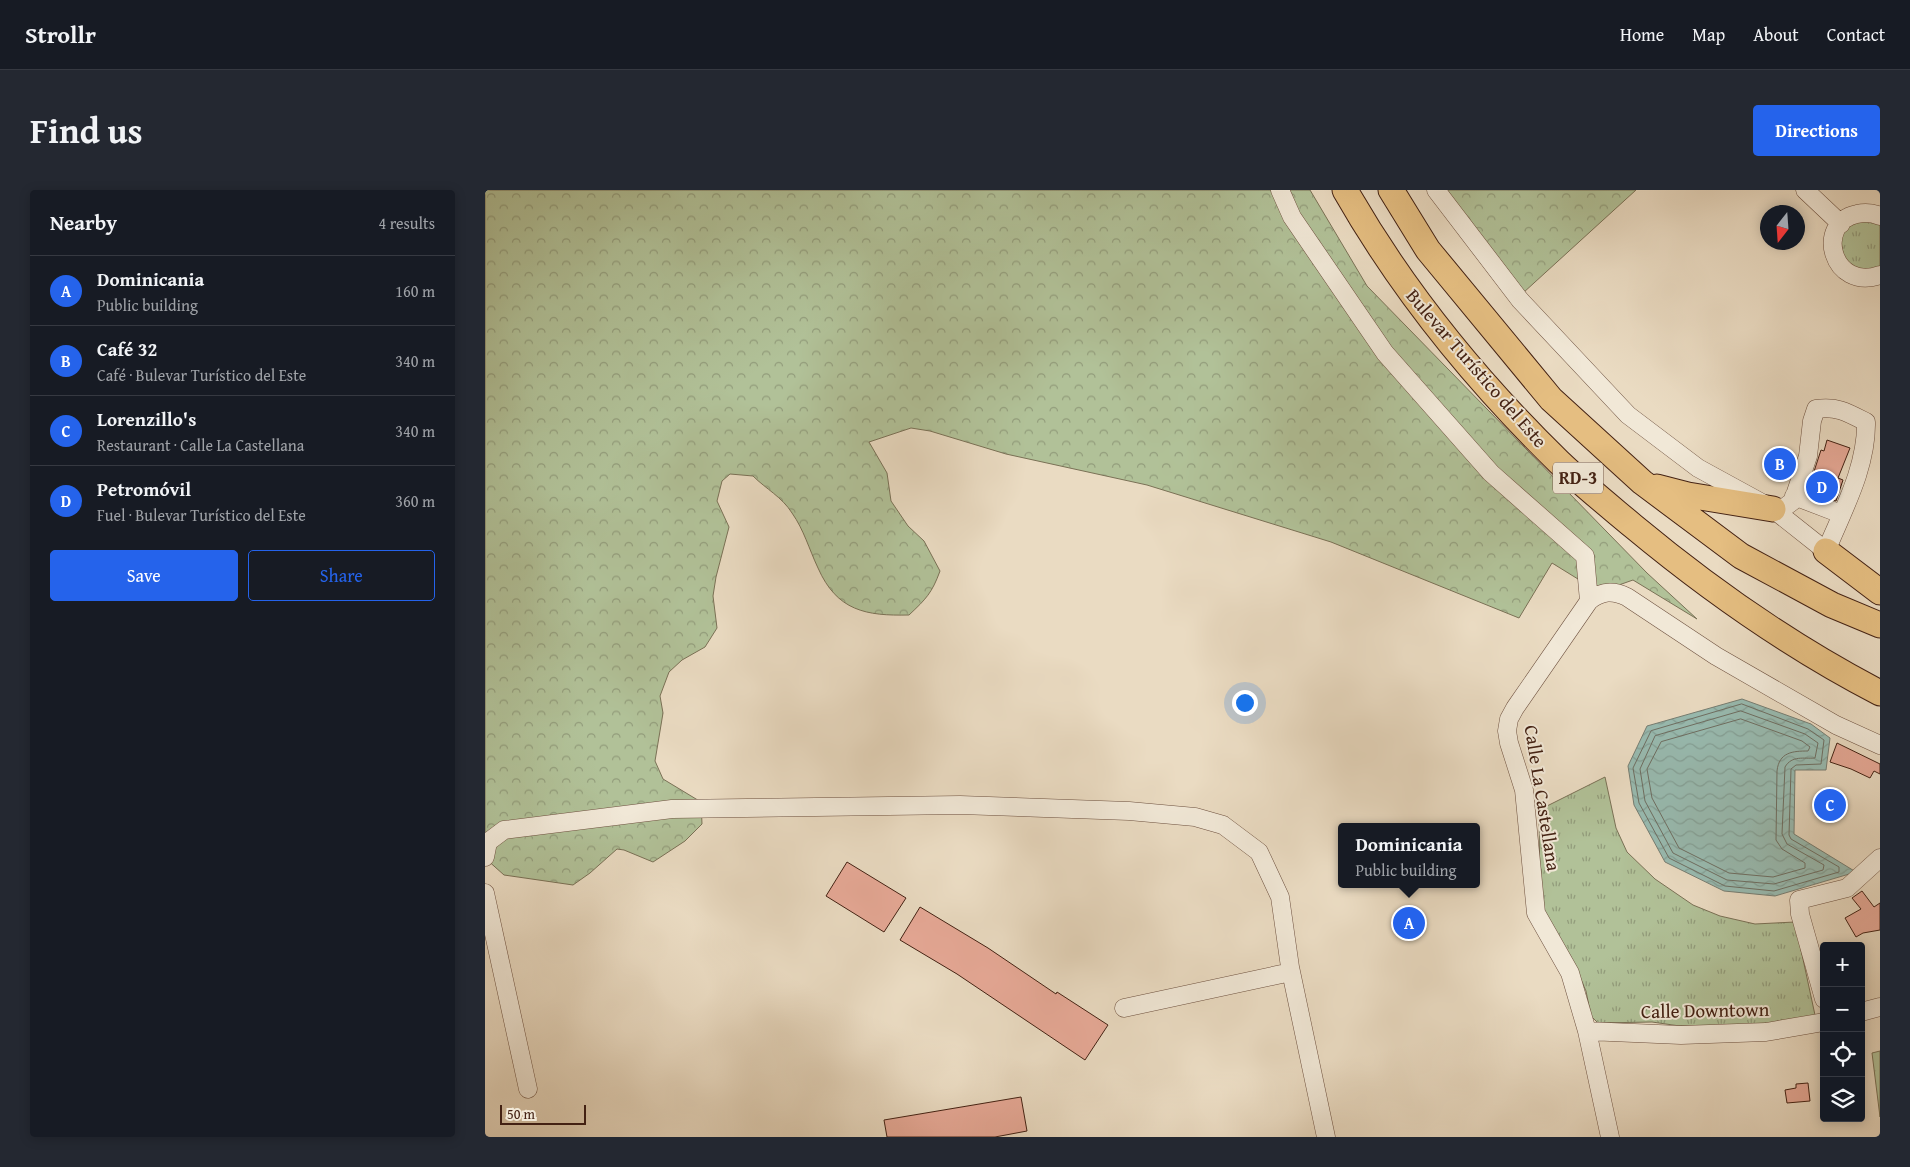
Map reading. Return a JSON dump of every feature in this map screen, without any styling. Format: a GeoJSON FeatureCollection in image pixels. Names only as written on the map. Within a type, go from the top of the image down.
{"type":"FeatureCollection","features":[{"type":"Feature","properties":{"kind":"highway"},"geometry":{"type":"LineString","coordinates":[[1334,190],[1363,221]]}},
{"type":"Feature","properties":{"kind":"highway","name":"Bulevar Turístico del Este"},"geometry":{"type":"LineString","coordinates":[[1345,190],[1396,271],[1454,347],[1520,423],[1561,464],[1646,537],[1705,584],[1778,634],[1849,677],[1880,693]]}},
{"type":"Feature","properties":{"kind":"highway","name":"Bulevar Turístico del Este"},"geometry":{"type":"LineString","coordinates":[[1391,190],[1428,250],[1551,399],[1643,482],[1741,556],[1832,605],[1880,625]]}},
{"type":"Feature","properties":{"kind":"highway"},"geometry":{"type":"LineString","coordinates":[[1643,482],[1688,495],[1773,509]]}},
{"type":"Feature","properties":{"kind":"highway"},"geometry":{"type":"LineString","coordinates":[[1826,551],[1880,592]]}},
{"type":"Feature","properties":{"kind":"street"},"geometry":{"type":"LineString","coordinates":[[1280,190],[1292,217],[1385,353],[1491,473],[1585,556],[1589,601],[1603,593],[1611,592],[1627,597],[1715,656],[1836,724],[1880,745]]}},
{"type":"Feature","properties":{"kind":"street"},"geometry":{"type":"LineString","coordinates":[[1436,190],[1520,300],[1628,415],[1698,468],[1773,509],[1826,551],[1862,459],[1866,439],[1866,422],[1843,410],[1829,407],[1817,409],[1812,421],[1807,456],[1793,501],[1785,507],[1773,509]]}},
{"type":"Feature","properties":{"kind":"street"},"geometry":{"type":"LineString","coordinates":[[1805,190],[1841,224]]}},
{"type":"Feature","properties":{"kind":"street"},"geometry":{"type":"LineString","coordinates":[[1880,216],[1865,213],[1854,214],[1841,224],[1833,238],[1832,249],[1835,259],[1841,268],[1850,275],[1861,278],[1871,278],[1880,275]]}},
{"type":"Feature","properties":{"kind":"street"},"geometry":{"type":"LineString","coordinates":[[1794,496],[1841,514]]}},
{"type":"Feature","properties":{"kind":"street","name":"Calle La Castellana"},"geometry":{"type":"LineString","coordinates":[[1589,601],[1515,708],[1509,719],[1507,731],[1524,790],[1536,913],[1570,973],[1587,1031],[1610,1137]]}},
{"type":"Feature","properties":{"kind":"street"},"geometry":{"type":"LineString","coordinates":[[485,857],[488,842],[504,830],[671,809],[960,805],[1129,811],[1195,817],[1223,825],[1259,852],[1280,897],[1290,969],[1326,1137]]}},
{"type":"Feature","properties":{"kind":"street"},"geometry":{"type":"LineString","coordinates":[[1821,987],[1800,914],[1799,900],[1847,888],[1880,858]]}},
{"type":"Feature","properties":{"kind":"street"},"geometry":{"type":"LineString","coordinates":[[485,893],[528,1089]]}},
{"type":"Feature","properties":{"kind":"street"},"geometry":{"type":"LineString","coordinates":[[1124,1008],[1290,969]]}},
{"type":"Feature","properties":{"kind":"street"},"geometry":{"type":"LineString","coordinates":[[1865,1011],[1880,1007]]}},
{"type":"Feature","properties":{"kind":"street","name":"Calle Downtown"},"geometry":{"type":"LineString","coordinates":[[1587,1031],[1681,1036],[1766,1032],[1820,1023]]}},
{"type":"Feature","properties":{"kind":"green space"},"geometry":{"type":"Polygon","coordinates":[[[485,190],[1310,190],[1367,286],[1647,573],[1697,619],[1633,580],[1599,592],[1552,563],[1519,618],[1331,542],[1147,485],[1006,454],[930,431],[911,428],[869,442],[887,473],[891,501],[908,526],[924,541],[940,571],[934,585],[924,600],[909,615],[866,612],[844,602],[834,594],[826,582],[800,526],[784,502],[753,476],[730,474],[722,481],[717,501],[729,527],[713,596],[717,628],[705,647],[682,660],[669,672],[660,696],[663,713],[655,761],[663,779],[701,802],[702,824],[685,841],[653,862],[617,849],[573,885],[504,875],[485,858],[485,190]]]}},
{"type":"Feature","properties":{"kind":"green space"},"geometry":{"type":"Polygon","coordinates":[[[1446,190],[1636,190],[1523,293],[1446,190]]]}},
{"type":"Feature","properties":{"kind":"green space"},"geometry":{"type":"Polygon","coordinates":[[[1880,221],[1880,271],[1870,274],[1845,264],[1840,237],[1851,222],[1880,221]]]}},
{"type":"Feature","properties":{"kind":"green space"},"geometry":{"type":"Polygon","coordinates":[[[1605,777],[1616,828],[1627,852],[1655,879],[1693,905],[1720,916],[1755,924],[1795,922],[1815,1015],[1765,1025],[1680,1026],[1652,1022],[1598,1023],[1591,1016],[1586,991],[1570,955],[1553,934],[1540,901],[1539,810],[1605,777]]]}},
{"type":"Feature","properties":{"kind":"green space"},"geometry":{"type":"Polygon","coordinates":[[[1880,1051],[1880,1117],[1872,1053],[1880,1051]]]}},
{"type":"Feature","properties":{"kind":"water"},"geometry":{"type":"Polygon","coordinates":[[[1742,699],[1811,724],[1830,738],[1826,770],[1795,770],[1794,834],[1856,872],[1775,896],[1724,891],[1665,862],[1634,805],[1628,766],[1647,726],[1742,699]]]}},
{"type":"Feature","properties":{"kind":"building"},"geometry":{"type":"Polygon","coordinates":[[[1827,440],[1850,448],[1838,478],[1843,480],[1836,501],[1808,490],[1821,450],[1824,451],[1827,440]]]}},
{"type":"Feature","properties":{"kind":"building"},"geometry":{"type":"Polygon","coordinates":[[[1837,743],[1880,764],[1880,774],[1874,771],[1870,778],[1830,762],[1837,743]]]}},
{"type":"Feature","properties":{"kind":"building"},"geometry":{"type":"Polygon","coordinates":[[[847,862],[906,898],[884,932],[826,896],[847,862]]]}},
{"type":"Feature","properties":{"kind":"building"},"geometry":{"type":"Polygon","coordinates":[[[1862,891],[1874,907],[1880,903],[1880,930],[1863,933],[1856,937],[1845,918],[1861,909],[1852,898],[1862,891]]]}},
{"type":"Feature","properties":{"kind":"building"},"geometry":{"type":"Polygon","coordinates":[[[920,907],[1108,1025],[1085,1060],[957,974],[900,940],[920,907]]]}},
{"type":"Feature","properties":{"kind":"building"},"geometry":{"type":"Polygon","coordinates":[[[1808,1083],[1810,1101],[1787,1103],[1785,1090],[1796,1088],[1796,1084],[1808,1083]]]}},
{"type":"Feature","properties":{"kind":"building"},"geometry":{"type":"Polygon","coordinates":[[[1021,1097],[1027,1131],[995,1137],[887,1137],[884,1120],[1021,1097]]]}},
{"type":"Feature","properties":{"kind":"place","name":"Café 32"},"geometry":{"type":"Point","coordinates":[1780,464]}},
{"type":"Feature","properties":{"kind":"place","name":"Petromóvil"},"geometry":{"type":"Point","coordinates":[1822,487]}},
{"type":"Feature","properties":{"kind":"place","name":"Lorenzillo's"},"geometry":{"type":"Point","coordinates":[1830,805]}},
{"type":"Feature","properties":{"kind":"place","name":"Dominicania"},"geometry":{"type":"Point","coordinates":[1409,923]}}]}
